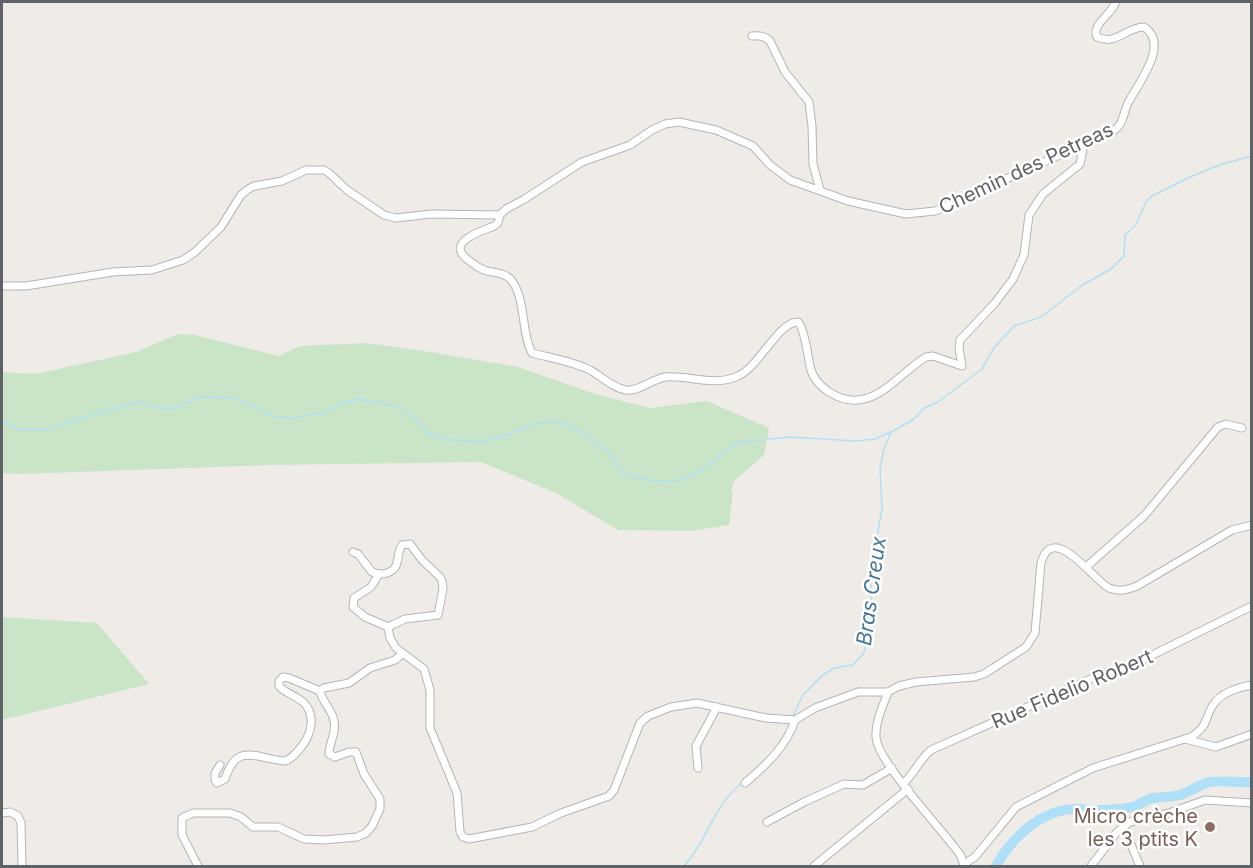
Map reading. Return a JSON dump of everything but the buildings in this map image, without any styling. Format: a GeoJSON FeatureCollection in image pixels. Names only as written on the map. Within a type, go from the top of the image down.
{"type":"FeatureCollection","features":[{"type":"Feature","properties":{"kind":"street","name":"Chemin des Petreas"},"geometry":{"type":"LineString","coordinates":[[1084,144],[1080,164],[1043,194],[1029,215],[1024,255],[1013,279],[995,303],[960,340],[962,366],[933,356],[926,357],[884,391],[866,399],[857,400],[836,396],[816,380],[811,372],[802,325],[798,322],[791,322],[784,327],[764,353],[739,376],[722,380],[659,378],[630,391],[621,389],[588,369],[532,353],[513,282],[500,273],[475,265],[460,251],[463,241],[494,226],[506,209],[582,162],[630,146],[652,130],[665,124],[679,122],[716,130],[753,146],[770,165],[790,180],[848,201],[906,214],[935,211],[1084,144],[1113,131],[1120,125],[1130,100],[1149,69],[1154,42],[1151,33],[1144,27],[1136,28],[1114,40],[1100,39],[1096,35],[1096,27],[1111,13],[1116,2]]}},
{"type":"Feature","properties":{"kind":"street"},"geometry":{"type":"LineString","coordinates":[[752,36],[759,35],[770,41],[785,72],[809,102],[813,164],[820,190]]}},
{"type":"Feature","properties":{"kind":"street"},"geometry":{"type":"LineString","coordinates":[[2,286],[26,286],[113,272],[152,270],[183,261],[221,226],[241,195],[247,190],[254,186],[282,181],[306,170],[324,170],[347,190],[384,215],[396,218],[431,214],[500,215]]}},
{"type":"Feature","properties":{"kind":"street"},"geometry":{"type":"LineString","coordinates":[[1086,567],[1144,516],[1218,427],[1226,424],[1242,428]]}},
{"type":"Feature","properties":{"kind":"street"},"geometry":{"type":"LineString","coordinates":[[388,627],[393,644],[402,654],[424,669],[430,690],[430,728],[457,793],[461,835],[466,839],[472,839],[532,827],[561,813],[603,800],[614,790],[640,723],[648,716],[671,707],[697,703],[766,718],[795,720],[815,708],[858,692],[888,693],[899,686],[916,682],[964,680],[984,674],[1026,647],[1032,640],[1035,633],[1041,563],[1045,554],[1052,549],[1062,549],[1086,567],[1105,586],[1125,590],[1137,586],[1232,530],[1251,525]]}},
{"type":"Feature","properties":{"kind":"street"},"geometry":{"type":"LineString","coordinates":[[353,552],[358,554],[372,572],[379,574],[395,569],[398,565],[400,548],[402,545],[410,544],[422,561],[442,581],[443,589],[438,615],[405,620],[388,627],[365,617],[353,607],[354,598],[371,587],[379,574]]}},
{"type":"Feature","properties":{"kind":"street","name":"Rue Fidelio Robert"},"geometry":{"type":"LineString","coordinates":[[814,867],[905,787],[922,757],[931,750],[1104,673],[1130,666],[1251,606]]}},
{"type":"Feature","properties":{"kind":"street"},"geometry":{"type":"LineString","coordinates":[[220,765],[215,773],[217,783],[225,779],[231,764],[240,757],[290,760],[307,739],[312,726],[306,706],[282,690],[279,681],[283,677],[320,691],[349,683],[370,668],[395,660],[402,654]]}},
{"type":"Feature","properties":{"kind":"street"},"geometry":{"type":"LineString","coordinates":[[888,693],[875,735],[877,743],[905,787],[952,843],[964,865],[975,858],[1017,807],[1093,768],[1185,739],[1204,727],[1215,702],[1230,692],[1251,685]]}},
{"type":"Feature","properties":{"kind":"street"},"geometry":{"type":"LineString","coordinates":[[198,867],[181,830],[182,818],[193,813],[230,813],[253,827],[278,827],[295,836],[314,840],[357,837],[366,833],[372,826],[380,809],[380,799],[364,774],[356,752],[333,758],[328,754],[334,737],[335,722],[320,691]]}},
{"type":"Feature","properties":{"kind":"street"},"geometry":{"type":"LineString","coordinates":[[698,768],[696,746],[717,707]]}},
{"type":"Feature","properties":{"kind":"street"},"geometry":{"type":"LineString","coordinates":[[745,783],[772,759],[791,732],[795,720]]}},
{"type":"Feature","properties":{"kind":"street"},"geometry":{"type":"LineString","coordinates":[[1185,739],[1216,747],[1251,734]]}},
{"type":"Feature","properties":{"kind":"street"},"geometry":{"type":"LineString","coordinates":[[767,822],[844,784],[863,785],[892,768]]}},
{"type":"Feature","properties":{"kind":"street"},"geometry":{"type":"LineString","coordinates":[[1091,867],[1123,826],[1130,822],[1169,813],[1205,800],[1251,803]]}},
{"type":"Feature","properties":{"kind":"street"},"geometry":{"type":"LineString","coordinates":[[2,813],[10,812],[20,818],[22,867]]}},
{"type":"Feature","properties":{"kind":"street"},"geometry":{"type":"LineString","coordinates":[[1123,826],[1140,867]]}},
{"type":"Feature","properties":{"kind":"green space"},"geometry":{"type":"Polygon","coordinates":[[[178,334],[195,335],[279,356],[300,346],[367,343],[431,352],[518,367],[595,394],[650,408],[707,401],[769,428],[764,455],[734,481],[729,525],[691,531],[618,530],[556,493],[481,462],[271,465],[2,473],[2,372],[35,374],[136,352],[178,334]]]}},
{"type":"Feature","properties":{"kind":"green space"},"geometry":{"type":"Polygon","coordinates":[[[2,617],[97,623],[149,684],[2,720],[2,617]]]}},
{"type":"Feature","properties":{"kind":"waterway"},"geometry":{"type":"LineString","coordinates":[[2,420],[18,429],[47,429],[133,403],[171,409],[204,396],[232,398],[248,403],[272,416],[292,418],[324,413],[340,404],[358,399],[397,406],[412,416],[427,432],[451,440],[482,442],[507,435],[532,424],[556,420],[579,431],[601,446],[610,453],[620,470],[627,475],[655,481],[680,480],[693,475],[733,445],[749,441],[790,437],[856,441],[875,439],[914,419],[924,408],[938,402],[982,369],[993,349],[1014,326],[1041,317],[1081,286],[1111,269],[1124,256],[1125,235],[1136,225],[1146,202],[1152,196],[1219,165],[1252,156]]}},
{"type":"Feature","properties":{"kind":"waterway","name":"Bras Creux"},"geometry":{"type":"LineString","coordinates":[[793,716],[803,695],[823,675],[834,668],[853,665],[864,653],[871,615],[871,581],[877,560],[876,543],[882,508],[880,469],[884,448],[891,433]]}},
{"type":"Feature","properties":{"kind":"waterway","name":"Bras Creux"},"geometry":{"type":"LineString","coordinates":[[779,744],[784,735]]}},
{"type":"Feature","properties":{"kind":"waterway","name":"Bras Creux"},"geometry":{"type":"LineString","coordinates":[[684,866],[724,801],[743,782]]}},
{"type":"Feature","properties":{"kind":"waterway"},"geometry":{"type":"LineString","coordinates":[[996,866],[1018,836],[1038,821],[1061,811],[1133,807],[1158,797],[1181,795],[1210,782],[1252,782]]}},
{"type":"Feature","properties":{"kind":"place","name":"Micro crèche les 3 ptits K"},"geometry":{"type":"Point","coordinates":[1210,827]}}]}
